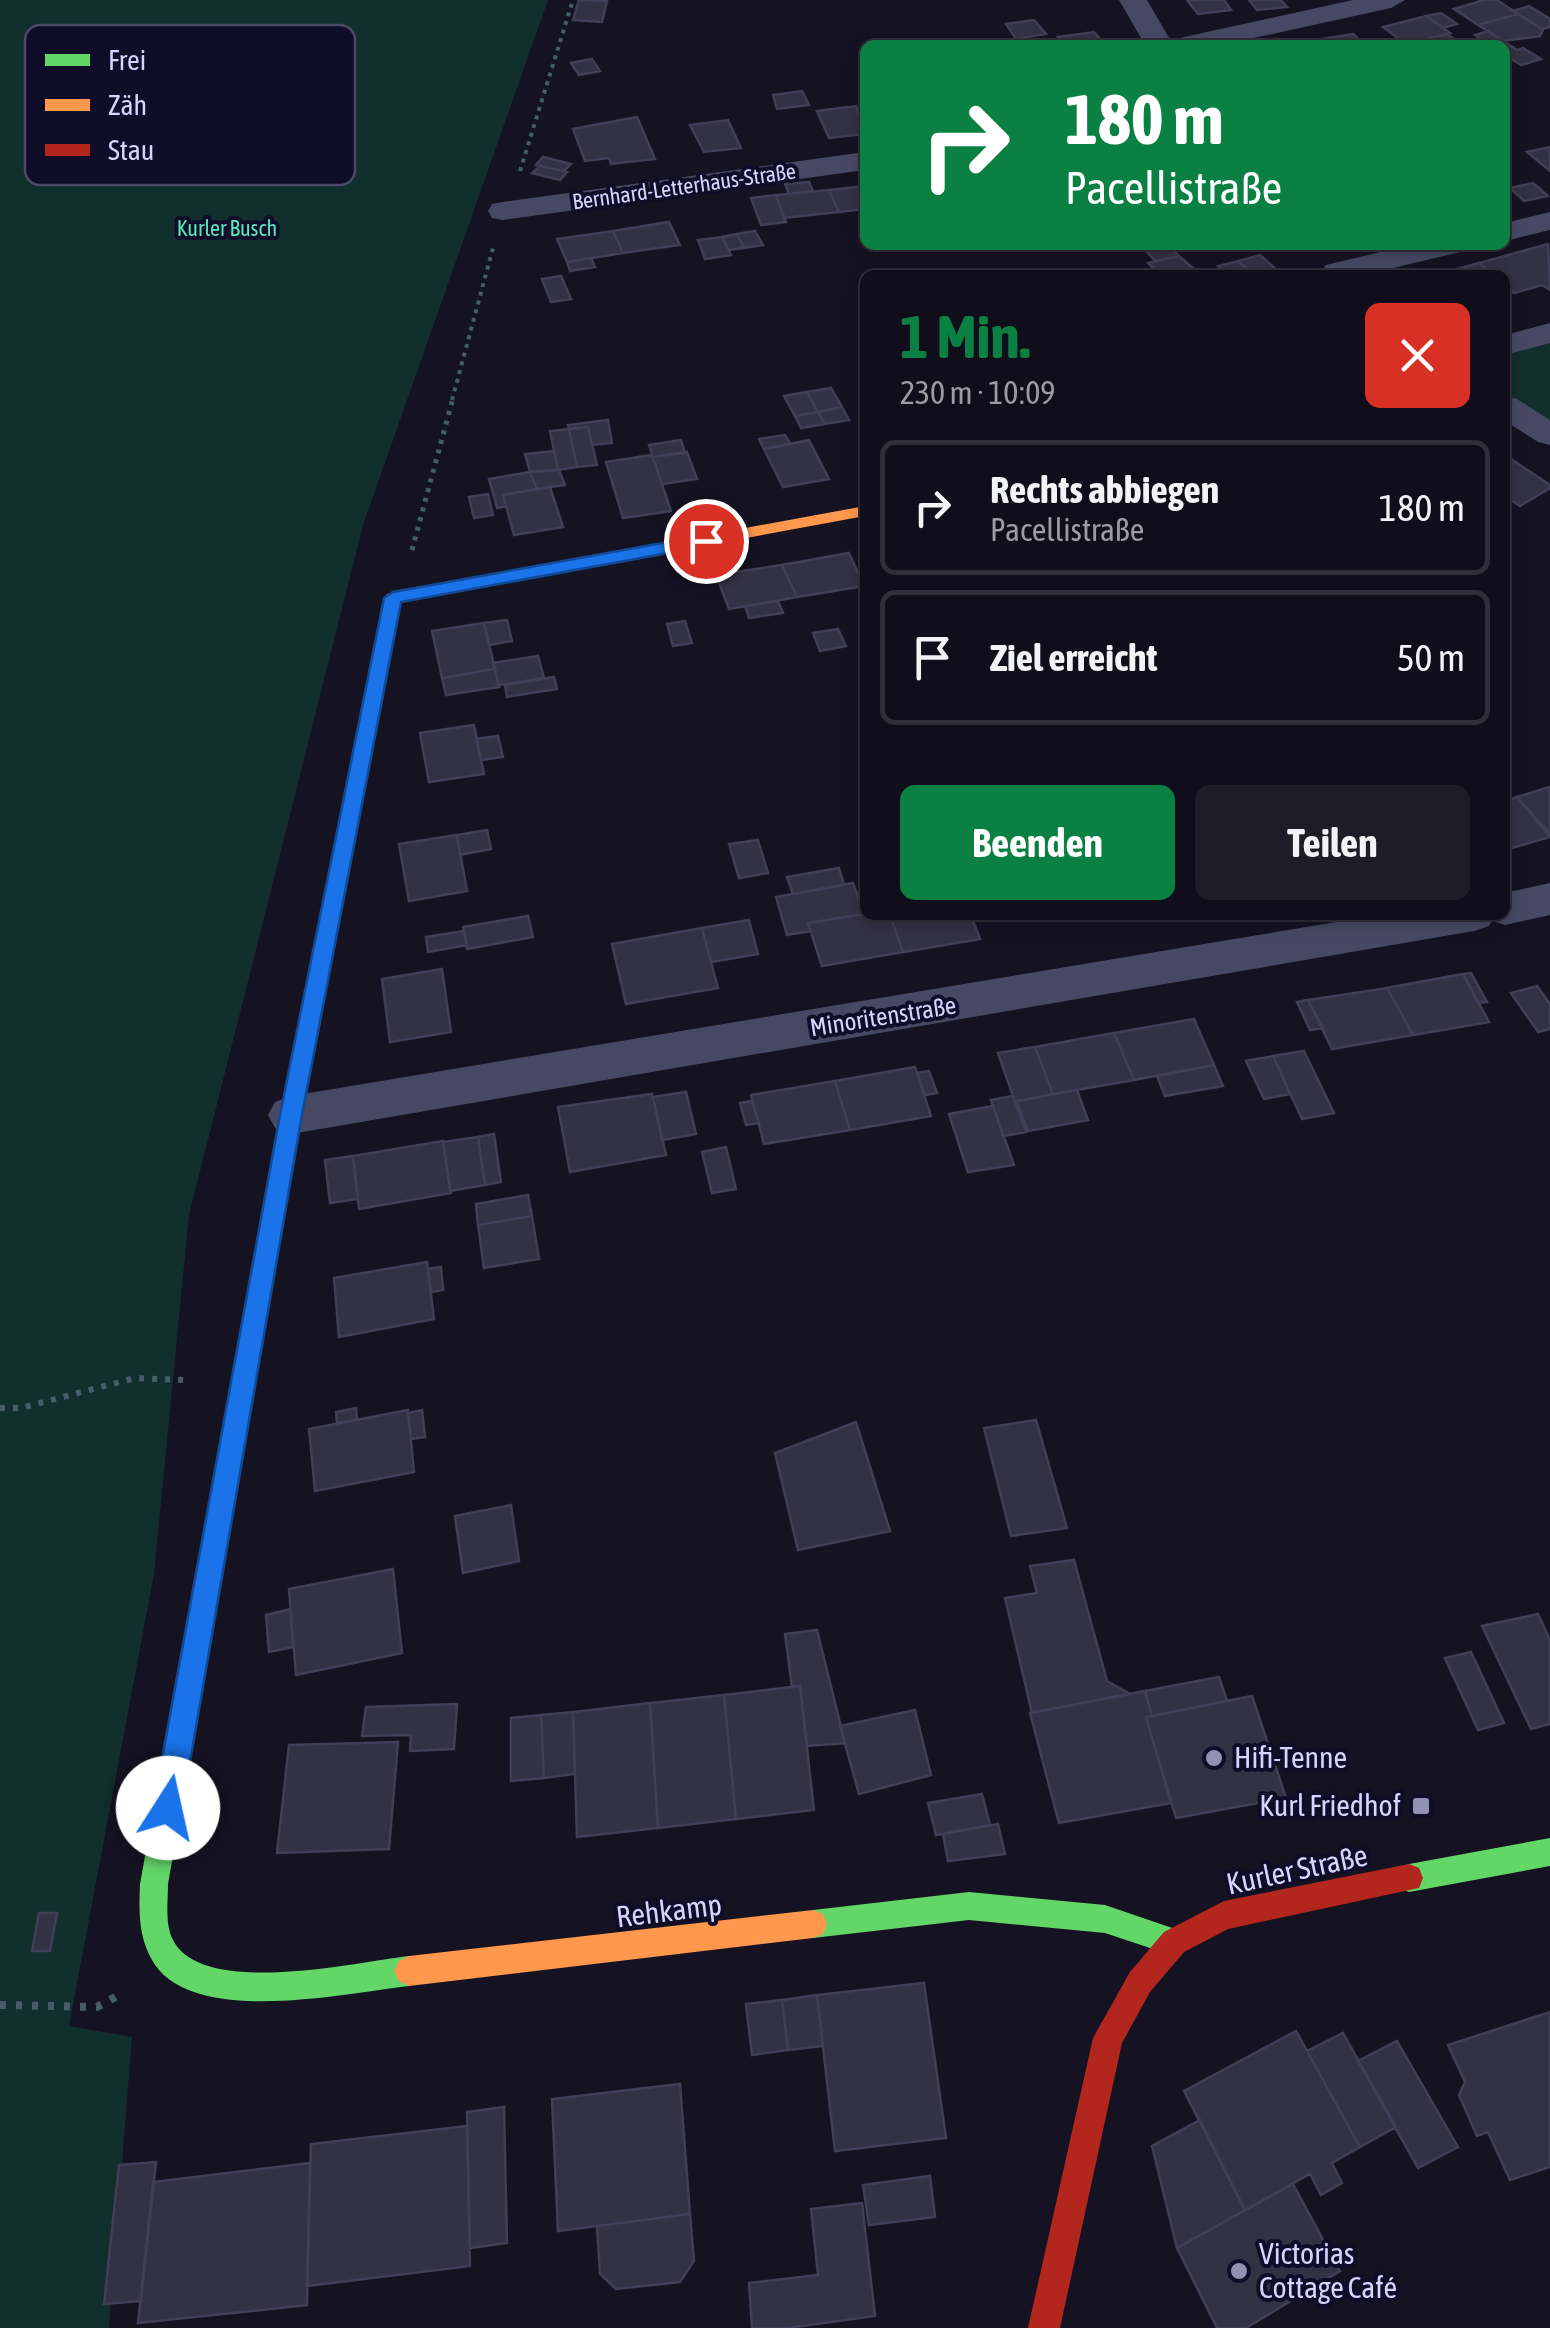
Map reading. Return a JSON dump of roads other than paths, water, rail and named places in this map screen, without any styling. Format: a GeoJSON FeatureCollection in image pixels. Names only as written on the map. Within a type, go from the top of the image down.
{"type":"FeatureCollection","features":[{"type":"Feature","properties":{"kind":"street"},"geometry":{"type":"LineString","coordinates":[[1133,0],[1157,40]]}},
{"type":"Feature","properties":{"kind":"street"},"geometry":{"type":"LineString","coordinates":[[1207,40],[1391,0]]}},
{"type":"Feature","properties":{"kind":"street","name":"Bernhard-Letterhaus-Straße"},"geometry":{"type":"LineString","coordinates":[[502,211],[860,162]]}},
{"type":"Feature","properties":{"kind":"street"},"geometry":{"type":"LineString","coordinates":[[1510,231],[1550,221]]}},
{"type":"Feature","properties":{"kind":"street"},"geometry":{"type":"LineString","coordinates":[[1315,250],[1334,270]]}},
{"type":"Feature","properties":{"kind":"street"},"geometry":{"type":"LineString","coordinates":[[1353,270],[1430,250]]}},
{"type":"Feature","properties":{"kind":"street"},"geometry":{"type":"LineString","coordinates":[[1510,344],[1550,333]]}},
{"type":"Feature","properties":{"kind":"street"},"geometry":{"type":"LineString","coordinates":[[1510,409],[1550,436]]}},
{"type":"Feature","properties":{"kind":"street"},"geometry":{"type":"LineString","coordinates":[[291,1115],[393,598],[860,512]]}},
{"type":"Feature","properties":{"kind":"street"},"geometry":{"type":"LineString","coordinates":[[1510,908],[1550,899]]}},
{"type":"Feature","properties":{"kind":"street","name":"Minoritenstraße"},"geometry":{"type":"LineString","coordinates":[[291,1115],[1444,920]]}},
{"type":"Feature","properties":{"kind":"street","name":"Rehkamp"},"geometry":{"type":"LineString","coordinates":[[291,1115],[154,1884],[152,1932],[172,1965],[207,1984],[252,1988],[969,1906],[1105,1919],[1174,1942]]}},
{"type":"Feature","properties":{"kind":"street","name":"Kurler Straße"},"geometry":{"type":"LineString","coordinates":[[1044,2328],[1108,2038],[1140,1982],[1174,1942],[1224,1915],[1263,1905],[1550,1852]]}},
{"type":"Feature","properties":{"kind":"place","name":"Hifi-Tenne"},"geometry":{"type":"Point","coordinates":[1214,1758]}},
{"type":"Feature","properties":{"kind":"place","name":"Kurl Friedhof"},"geometry":{"type":"Point","coordinates":[1421,1806]}},
{"type":"Feature","properties":{"kind":"place","name":"Victorias Cottage Café"},"geometry":{"type":"Point","coordinates":[1239,2271]}},
{"type":"Feature","properties":{"kind":"park label","name":"Kurler Busch"},"geometry":{"type":"Point","coordinates":[227,228]}}]}
